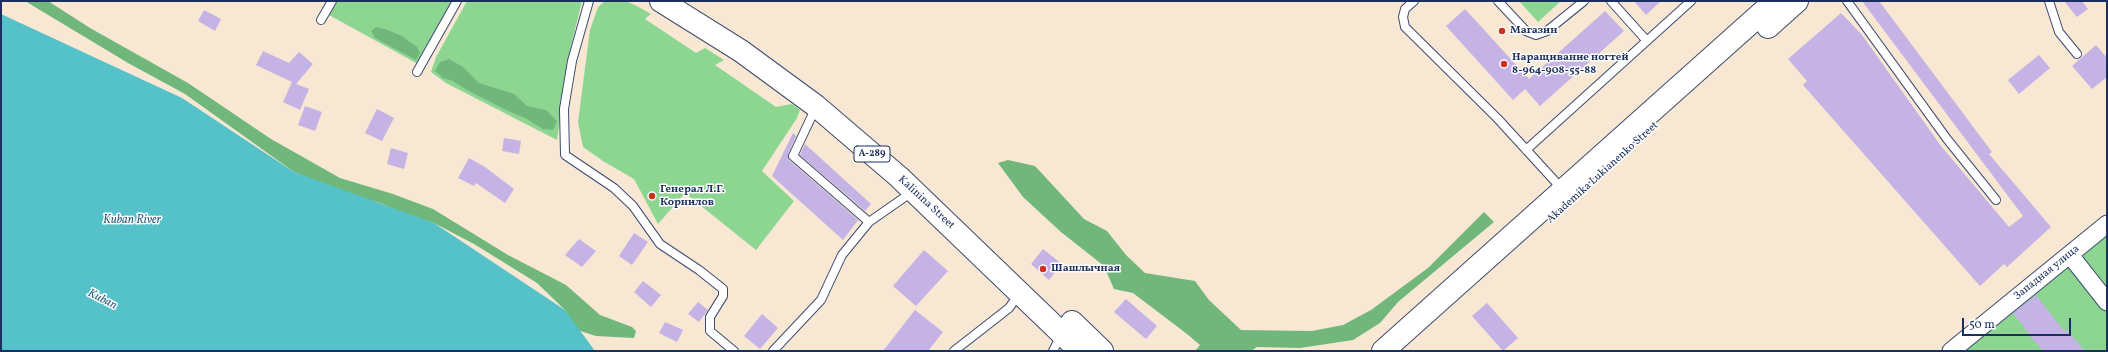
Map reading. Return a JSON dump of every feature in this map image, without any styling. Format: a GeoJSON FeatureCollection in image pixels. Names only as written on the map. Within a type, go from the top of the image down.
{"type":"FeatureCollection","features":[{"type":"Feature","properties":{"kind":"highway","name":"Kalinina Street"},"geometry":{"type":"LineString","coordinates":[[661,1],[741,51],[816,106],[913,191],[1020,293],[1058,342],[1080,351]]}},
{"type":"Feature","properties":{"kind":"highway","name":"Kalinina Street"},"geometry":{"type":"LineString","coordinates":[[689,1],[750,39],[825,95],[908,167],[1102,351]]}},
{"type":"Feature","properties":{"kind":"highway","name":"Akademika Lukianenko Street"},"geometry":{"type":"LineString","coordinates":[[1405,345],[1563,191],[1775,1]]}},
{"type":"Feature","properties":{"kind":"highway","name":"Akademika Lukianenko Street"},"geometry":{"type":"LineString","coordinates":[[1405,345],[1797,1]]}},
{"type":"Feature","properties":{"kind":"highway"},"geometry":{"type":"LineString","coordinates":[[1383,351],[1405,345]]}},
{"type":"Feature","properties":{"kind":"street","name":"Западная улица"},"geometry":{"type":"LineString","coordinates":[[1950,351],[2107,224]]}},
{"type":"Feature","properties":{"kind":"street"},"geometry":{"type":"LineString","coordinates":[[2070,255],[2107,302]]}},
{"type":"Feature","properties":{"kind":"lane"},"geometry":{"type":"LineString","coordinates":[[321,20],[332,1]]}},
{"type":"Feature","properties":{"kind":"lane"},"geometry":{"type":"LineString","coordinates":[[417,72],[457,1]]}},
{"type":"Feature","properties":{"kind":"lane"},"geometry":{"type":"LineString","coordinates":[[589,1],[572,61],[564,109],[565,155],[614,188],[633,206],[660,244],[699,270],[723,289],[723,296],[710,317],[710,331],[734,351]]}},
{"type":"Feature","properties":{"kind":"lane"},"geometry":{"type":"LineString","coordinates":[[1414,1],[1405,9],[1403,17],[1405,27],[1498,119],[1563,191]]}},
{"type":"Feature","properties":{"kind":"lane"},"geometry":{"type":"LineString","coordinates":[[1498,1],[1526,31],[1536,35],[1547,31],[1584,1]]}},
{"type":"Feature","properties":{"kind":"lane"},"geometry":{"type":"LineString","coordinates":[[1611,1],[1647,41]]}},
{"type":"Feature","properties":{"kind":"lane"},"geometry":{"type":"LineString","coordinates":[[1526,150],[1691,1]]}},
{"type":"Feature","properties":{"kind":"lane"},"geometry":{"type":"LineString","coordinates":[[1848,1],[1947,140],[1996,200]]}},
{"type":"Feature","properties":{"kind":"lane"},"geometry":{"type":"LineString","coordinates":[[2049,1],[2059,32],[2077,54]]}},
{"type":"Feature","properties":{"kind":"lane"},"geometry":{"type":"LineString","coordinates":[[816,106],[793,156],[869,222]]}},
{"type":"Feature","properties":{"kind":"lane"},"geometry":{"type":"LineString","coordinates":[[773,351],[821,300],[842,255],[869,222],[913,191]]}},
{"type":"Feature","properties":{"kind":"lane"},"geometry":{"type":"LineString","coordinates":[[954,351],[1009,308],[1020,293]]}},
{"type":"Feature","properties":{"kind":"green space"},"geometry":{"type":"Polygon","coordinates":[[[25,1],[48,1],[90,28],[188,83],[271,139],[340,178],[393,194],[433,209],[508,255],[566,285],[600,315],[632,327],[636,331],[634,338],[596,336],[574,329],[565,310],[537,283],[474,244],[434,223],[405,214],[380,203],[350,195],[294,172],[185,94],[128,63],[25,1]]]}},
{"type":"Feature","properties":{"kind":"green space"},"geometry":{"type":"Polygon","coordinates":[[[337,1],[453,1],[418,64],[329,15],[337,1]]]}},
{"type":"Feature","properties":{"kind":"green space"},"geometry":{"type":"Polygon","coordinates":[[[467,1],[582,1],[570,50],[557,140],[446,83],[431,72],[436,57],[467,1]]]}},
{"type":"Feature","properties":{"kind":"green space"},"geometry":{"type":"Polygon","coordinates":[[[605,1],[625,1],[635,5],[651,14],[645,19],[696,53],[705,48],[724,60],[715,65],[776,107],[792,104],[800,110],[797,118],[762,171],[794,201],[756,250],[685,193],[658,224],[634,179],[603,161],[583,147],[578,122],[590,30],[598,7],[605,1]]]}},
{"type":"Feature","properties":{"kind":"green space"},"geometry":{"type":"Polygon","coordinates":[[[1519,1],[1561,1],[1538,22],[1519,1]]]}},
{"type":"Feature","properties":{"kind":"green space"},"geometry":{"type":"Polygon","coordinates":[[[376,27],[402,36],[417,47],[420,53],[416,60],[375,38],[371,31],[376,27]]]}},
{"type":"Feature","properties":{"kind":"green space"},"geometry":{"type":"Polygon","coordinates":[[[449,59],[463,67],[479,83],[514,94],[527,106],[546,110],[557,121],[553,130],[543,129],[525,118],[467,90],[453,81],[443,78],[435,71],[440,62],[449,59]]]}},
{"type":"Feature","properties":{"kind":"green space"},"geometry":{"type":"Polygon","coordinates":[[[1008,160],[1035,166],[1084,219],[1107,231],[1126,255],[1145,273],[1195,281],[1209,300],[1241,330],[1312,331],[1343,325],[1371,310],[1428,268],[1484,212],[1494,222],[1398,302],[1380,323],[1353,340],[1300,348],[1257,347],[1251,351],[1195,351],[1200,345],[1187,334],[1133,293],[1114,289],[1104,266],[1061,232],[1023,197],[998,163],[1008,160]]]}},
{"type":"Feature","properties":{"kind":"green space"},"geometry":{"type":"Polygon","coordinates":[[[2107,220],[2107,351],[1944,351],[2107,220]]]}},
{"type":"Feature","properties":{"kind":"water","name":"Kuban River"},"geometry":{"type":"Polygon","coordinates":[[[1,14],[182,98],[294,172],[434,223],[565,310],[595,351],[1,351],[1,14]]]}},
{"type":"Feature","properties":{"kind":"building"},"geometry":{"type":"Polygon","coordinates":[[[1634,1],[1661,1],[1646,15],[1634,1]]]}},
{"type":"Feature","properties":{"kind":"building"},"geometry":{"type":"Polygon","coordinates":[[[1862,1],[1879,1],[1992,152],[1989,154],[2051,227],[2007,267],[2004,264],[1980,286],[1803,85],[1807,81],[1788,59],[1841,13],[1862,35],[1941,146],[2009,227],[2023,216],[1862,1]]]}},
{"type":"Feature","properties":{"kind":"building"},"geometry":{"type":"Polygon","coordinates":[[[2064,1],[2082,1],[2088,9],[2077,17],[2064,1]]]}},
{"type":"Feature","properties":{"kind":"building"},"geometry":{"type":"Polygon","coordinates":[[[1465,9],[1529,79],[1605,11],[1624,31],[1540,106],[1525,89],[1513,100],[1446,26],[1465,9]]]}},
{"type":"Feature","properties":{"kind":"building"},"geometry":{"type":"Polygon","coordinates":[[[204,10],[221,19],[215,31],[198,21],[204,10]]]}},
{"type":"Feature","properties":{"kind":"building"},"geometry":{"type":"Polygon","coordinates":[[[2096,45],[2107,58],[2107,77],[2092,89],[2072,66],[2096,45]]]}},
{"type":"Feature","properties":{"kind":"building"},"geometry":{"type":"Polygon","coordinates":[[[263,51],[289,63],[299,52],[313,64],[296,84],[309,89],[300,110],[283,102],[292,82],[256,65],[263,51]]]}},
{"type":"Feature","properties":{"kind":"building"},"geometry":{"type":"Polygon","coordinates":[[[2039,55],[2050,68],[2019,94],[2008,80],[2039,55]]]}},
{"type":"Feature","properties":{"kind":"building"},"geometry":{"type":"Polygon","coordinates":[[[305,106],[322,112],[315,131],[298,125],[305,106]]]}},
{"type":"Feature","properties":{"kind":"building"},"geometry":{"type":"Polygon","coordinates":[[[377,109],[394,118],[382,141],[365,133],[377,109]]]}},
{"type":"Feature","properties":{"kind":"building"},"geometry":{"type":"Polygon","coordinates":[[[793,133],[796,136],[788,154],[789,160],[858,220],[843,240],[772,176],[793,133]]]}},
{"type":"Feature","properties":{"kind":"building"},"geometry":{"type":"Polygon","coordinates":[[[504,138],[521,141],[519,154],[502,151],[504,138]]]}},
{"type":"Feature","properties":{"kind":"building"},"geometry":{"type":"Polygon","coordinates":[[[805,144],[871,204],[865,211],[800,155],[805,144]]]}},
{"type":"Feature","properties":{"kind":"building"},"geometry":{"type":"Polygon","coordinates":[[[391,148],[408,153],[404,169],[387,164],[391,148]]]}},
{"type":"Feature","properties":{"kind":"building"},"geometry":{"type":"Polygon","coordinates":[[[469,158],[485,167],[514,189],[505,203],[476,183],[474,186],[458,178],[469,158]]]}},
{"type":"Feature","properties":{"kind":"building"},"geometry":{"type":"Polygon","coordinates":[[[634,233],[648,242],[632,265],[619,256],[634,233]]]}},
{"type":"Feature","properties":{"kind":"building"},"geometry":{"type":"Polygon","coordinates":[[[579,239],[596,251],[582,267],[565,255],[579,239]]]}},
{"type":"Feature","properties":{"kind":"building"},"geometry":{"type":"Polygon","coordinates":[[[1043,249],[1062,264],[1049,280],[1031,264],[1043,249]]]}},
{"type":"Feature","properties":{"kind":"building"},"geometry":{"type":"Polygon","coordinates":[[[924,250],[948,271],[916,306],[893,286],[924,250]]]}},
{"type":"Feature","properties":{"kind":"building"},"geometry":{"type":"Polygon","coordinates":[[[643,281],[661,295],[651,307],[634,292],[643,281]]]}},
{"type":"Feature","properties":{"kind":"building"},"geometry":{"type":"Polygon","coordinates":[[[2036,295],[2064,331],[2066,329],[2085,351],[2044,351],[2035,342],[2013,313],[2036,295]]]}},
{"type":"Feature","properties":{"kind":"building"},"geometry":{"type":"Polygon","coordinates":[[[1126,299],[1157,326],[1146,339],[1114,312],[1126,299]]]}},
{"type":"Feature","properties":{"kind":"building"},"geometry":{"type":"Polygon","coordinates":[[[698,302],[708,310],[699,322],[688,314],[698,302]]]}},
{"type":"Feature","properties":{"kind":"building"},"geometry":{"type":"Polygon","coordinates":[[[1487,303],[1518,338],[1503,351],[1472,316],[1487,303]]]}},
{"type":"Feature","properties":{"kind":"building"},"geometry":{"type":"Polygon","coordinates":[[[915,310],[943,332],[928,351],[883,351],[915,310]]]}},
{"type":"Feature","properties":{"kind":"building"},"geometry":{"type":"Polygon","coordinates":[[[762,314],[778,328],[760,349],[744,336],[762,314]]]}},
{"type":"Feature","properties":{"kind":"building"},"geometry":{"type":"Polygon","coordinates":[[[665,322],[683,330],[677,342],[659,333],[665,322]]]}},
{"type":"Feature","properties":{"kind":"place","name":"Магазин"},"geometry":{"type":"Point","coordinates":[1502,31]}},
{"type":"Feature","properties":{"kind":"place","name":"Наращивание ногтей 8-964-908-55-88"},"geometry":{"type":"Point","coordinates":[1504,64]}},
{"type":"Feature","properties":{"kind":"place","name":"Генерал Л.Г. Корнилов"},"geometry":{"type":"Point","coordinates":[652,196]}},
{"type":"Feature","properties":{"kind":"place","name":"Шашлычная"},"geometry":{"type":"Point","coordinates":[1043,269]}},
{"type":"Feature","properties":{"kind":"water label","name":"Kuban"},"geometry":{"type":"Point","coordinates":[102,300]}}]}
